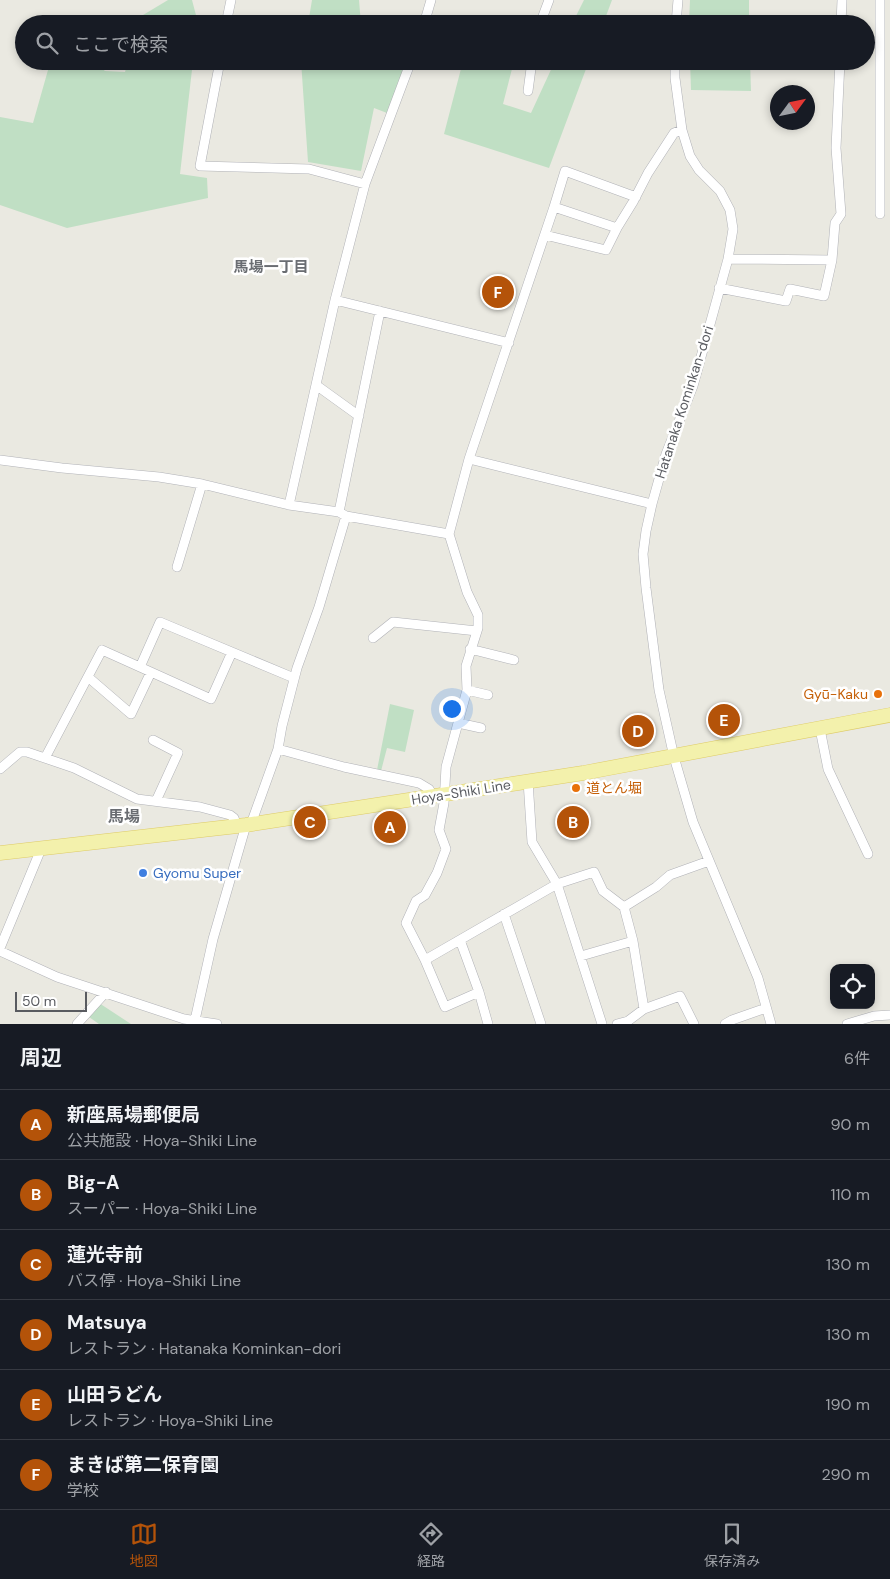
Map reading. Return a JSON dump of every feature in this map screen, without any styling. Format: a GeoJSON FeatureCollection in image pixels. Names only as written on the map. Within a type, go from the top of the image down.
{"type":"FeatureCollection","features":[{"type":"Feature","properties":{"kind":"main road","name":"Hoya-Shiki Line"},"geometry":{"type":"LineString","coordinates":[[0,853],[245,825],[674,757],[890,716]]}},
{"type":"Feature","properties":{"kind":"street"},"geometry":{"type":"LineString","coordinates":[[228,15],[231,0]]}},
{"type":"Feature","properties":{"kind":"street"},"geometry":{"type":"LineString","coordinates":[[427,15],[431,0]]}},
{"type":"Feature","properties":{"kind":"street"},"geometry":{"type":"LineString","coordinates":[[543,15],[549,0]]}},
{"type":"Feature","properties":{"kind":"street"},"geometry":{"type":"LineString","coordinates":[[677,15],[678,0]]}},
{"type":"Feature","properties":{"kind":"street"},"geometry":{"type":"LineString","coordinates":[[841,15],[842,0]]}},
{"type":"Feature","properties":{"kind":"street"},"geometry":{"type":"LineString","coordinates":[[880,0],[880,214]]}},
{"type":"Feature","properties":{"kind":"street"},"geometry":{"type":"LineString","coordinates":[[218,70],[200,166],[309,169],[365,184]]}},
{"type":"Feature","properties":{"kind":"street"},"geometry":{"type":"LineString","coordinates":[[289,505],[335,300],[365,184],[408,70]]}},
{"type":"Feature","properties":{"kind":"street"},"geometry":{"type":"LineString","coordinates":[[528,91],[531,70]]}},
{"type":"Feature","properties":{"kind":"street","name":"Hatanaka Kominkan-dori"},"geometry":{"type":"LineString","coordinates":[[675,70],[682,130],[690,156],[699,170],[720,191],[730,210],[733,230],[728,259],[693,386],[666,454],[652,504],[644,554],[646,588],[658,690],[674,757],[694,822],[758,978],[771,1024]]}},
{"type":"Feature","properties":{"kind":"street"},"geometry":{"type":"LineString","coordinates":[[720,288],[786,301],[790,289],[824,296],[832,260],[835,223],[841,214],[836,148],[840,70]]}},
{"type":"Feature","properties":{"kind":"street"},"geometry":{"type":"LineString","coordinates":[[545,236],[606,250],[648,173],[674,132],[682,130]]}},
{"type":"Feature","properties":{"kind":"street"},"geometry":{"type":"LineString","coordinates":[[479,992],[445,1007],[425,960],[406,923],[416,901],[425,895],[437,873],[446,849],[439,830],[439,795],[467,690],[466,666],[477,632],[478,615],[467,592],[449,534],[469,459],[545,236],[565,171],[636,196]]}},
{"type":"Feature","properties":{"kind":"street"},"geometry":{"type":"LineString","coordinates":[[554,207],[617,228]]}},
{"type":"Feature","properties":{"kind":"street"},"geometry":{"type":"LineString","coordinates":[[728,259],[832,260]]}},
{"type":"Feature","properties":{"kind":"street"},"geometry":{"type":"LineString","coordinates":[[335,300],[509,343]]}},
{"type":"Feature","properties":{"kind":"street"},"geometry":{"type":"LineString","coordinates":[[194,1020],[213,939],[245,825],[278,749],[294,678],[319,608],[342,514],[380,311]]}},
{"type":"Feature","properties":{"kind":"street"},"geometry":{"type":"LineString","coordinates":[[316,385],[359,416]]}},
{"type":"Feature","properties":{"kind":"street"},"geometry":{"type":"LineString","coordinates":[[469,459],[652,504]]}},
{"type":"Feature","properties":{"kind":"street"},"geometry":{"type":"LineString","coordinates":[[0,460],[159,477],[202,484],[289,505],[449,534]]}},
{"type":"Feature","properties":{"kind":"street"},"geometry":{"type":"LineString","coordinates":[[177,567],[202,484]]}},
{"type":"Feature","properties":{"kind":"street"},"geometry":{"type":"LineString","coordinates":[[140,667],[160,622],[294,678]]}},
{"type":"Feature","properties":{"kind":"street"},"geometry":{"type":"LineString","coordinates":[[373,638],[393,622],[477,632]]}},
{"type":"Feature","properties":{"kind":"street"},"geometry":{"type":"LineString","coordinates":[[470,649],[514,660]]}},
{"type":"Feature","properties":{"kind":"street"},"geometry":{"type":"LineString","coordinates":[[45,758],[102,650],[212,699],[232,652]]}},
{"type":"Feature","properties":{"kind":"street"},"geometry":{"type":"LineString","coordinates":[[88,677],[131,714],[152,672]]}},
{"type":"Feature","properties":{"kind":"street"},"geometry":{"type":"LineString","coordinates":[[467,690],[488,695]]}},
{"type":"Feature","properties":{"kind":"street"},"geometry":{"type":"LineString","coordinates":[[458,723],[481,728]]}},
{"type":"Feature","properties":{"kind":"street"},"geometry":{"type":"LineString","coordinates":[[820,729],[828,769],[868,854]]}},
{"type":"Feature","properties":{"kind":"street"},"geometry":{"type":"LineString","coordinates":[[152,740],[178,753],[156,801]]}},
{"type":"Feature","properties":{"kind":"street"},"geometry":{"type":"LineString","coordinates":[[278,749],[344,767],[419,783],[439,795]]}},
{"type":"Feature","properties":{"kind":"street"},"geometry":{"type":"LineString","coordinates":[[0,769],[20,752],[27,752],[74,768],[137,798],[200,807],[230,815],[245,825]]}},
{"type":"Feature","properties":{"kind":"street"},"geometry":{"type":"LineString","coordinates":[[528,781],[532,842],[557,884],[602,1024]]}},
{"type":"Feature","properties":{"kind":"street"},"geometry":{"type":"LineString","coordinates":[[41,849],[0,950],[57,977],[184,1019],[217,1024]]}},
{"type":"Feature","properties":{"kind":"street"},"geometry":{"type":"LineString","coordinates":[[624,907],[656,887],[670,875],[709,861]]}},
{"type":"Feature","properties":{"kind":"street"},"geometry":{"type":"LineString","coordinates":[[425,960],[557,884],[594,872],[603,891],[624,907],[644,1009]]}},
{"type":"Feature","properties":{"kind":"street"},"geometry":{"type":"LineString","coordinates":[[504,914],[541,1024]]}},
{"type":"Feature","properties":{"kind":"street"},"geometry":{"type":"LineString","coordinates":[[460,940],[479,992],[488,1024]]}},
{"type":"Feature","properties":{"kind":"street"},"geometry":{"type":"LineString","coordinates":[[581,956],[632,941]]}},
{"type":"Feature","properties":{"kind":"street"},"geometry":{"type":"LineString","coordinates":[[77,1024],[106,992]]}},
{"type":"Feature","properties":{"kind":"street"},"geometry":{"type":"LineString","coordinates":[[617,1024],[628,1021],[644,1009],[680,996],[694,1024]]}},
{"type":"Feature","properties":{"kind":"street"},"geometry":{"type":"LineString","coordinates":[[725,1024],[766,1008]]}},
{"type":"Feature","properties":{"kind":"street"},"geometry":{"type":"LineString","coordinates":[[847,1024],[874,1016],[890,1015]]}},
{"type":"Feature","properties":{"kind":"green space"},"geometry":{"type":"Polygon","coordinates":[[[168,0],[192,0],[196,15],[143,15],[168,0]]]}},
{"type":"Feature","properties":{"kind":"green space"},"geometry":{"type":"Polygon","coordinates":[[[312,0],[359,0],[360,15],[310,15],[312,0]]]}},
{"type":"Feature","properties":{"kind":"green space"},"geometry":{"type":"Polygon","coordinates":[[[584,0],[612,0],[606,15],[576,15],[584,0]]]}},
{"type":"Feature","properties":{"kind":"green space"},"geometry":{"type":"Polygon","coordinates":[[[690,0],[749,0],[749,15],[689,15],[690,0]]]}},
{"type":"Feature","properties":{"kind":"green space"},"geometry":{"type":"Polygon","coordinates":[[[48,70],[125,72],[126,70],[192,70],[180,174],[207,178],[208,198],[67,228],[0,205],[0,117],[33,123],[48,70]]]}},
{"type":"Feature","properties":{"kind":"green space"},"geometry":{"type":"Polygon","coordinates":[[[302,70],[404,70],[387,113],[374,108],[361,171],[308,162],[302,70]]]}},
{"type":"Feature","properties":{"kind":"green space"},"geometry":{"type":"Polygon","coordinates":[[[461,70],[512,70],[503,104],[531,113],[551,70],[586,70],[549,168],[444,134],[461,70]]]}},
{"type":"Feature","properties":{"kind":"green space"},"geometry":{"type":"Polygon","coordinates":[[[690,70],[750,70],[751,91],[691,90],[690,70]]]}},
{"type":"Feature","properties":{"kind":"green space"},"geometry":{"type":"Polygon","coordinates":[[[390,704],[414,710],[405,752],[387,748],[381,771],[377,770],[390,704]]]}},
{"type":"Feature","properties":{"kind":"green space"},"geometry":{"type":"Polygon","coordinates":[[[99,1003],[131,1024],[99,1024],[89,1017],[99,1003]]]}},
{"type":"Feature","properties":{"kind":"place","name":"まきば第二保育園"},"geometry":{"type":"Point","coordinates":[498,292]}},
{"type":"Feature","properties":{"kind":"place","name":"Gyū-Kaku"},"geometry":{"type":"Point","coordinates":[878,694]}},
{"type":"Feature","properties":{"kind":"place","name":"山田うどん"},"geometry":{"type":"Point","coordinates":[724,720]}},
{"type":"Feature","properties":{"kind":"place","name":"Matsuya"},"geometry":{"type":"Point","coordinates":[638,731]}},
{"type":"Feature","properties":{"kind":"place","name":"道とん堀"},"geometry":{"type":"Point","coordinates":[576,788]}},
{"type":"Feature","properties":{"kind":"place","name":"蓮光寺前"},"geometry":{"type":"Point","coordinates":[310,822]}},
{"type":"Feature","properties":{"kind":"place","name":"Big-A"},"geometry":{"type":"Point","coordinates":[573,822]}},
{"type":"Feature","properties":{"kind":"place","name":"新座馬場郵便局"},"geometry":{"type":"Point","coordinates":[390,827]}},
{"type":"Feature","properties":{"kind":"place","name":"Gyomu Super"},"geometry":{"type":"Point","coordinates":[143,873]}},
{"type":"Feature","properties":{"kind":"district","name":"馬場一丁目"},"geometry":{"type":"Point","coordinates":[271,267]}},
{"type":"Feature","properties":{"kind":"district","name":"馬場"},"geometry":{"type":"Point","coordinates":[124,816]}}]}
